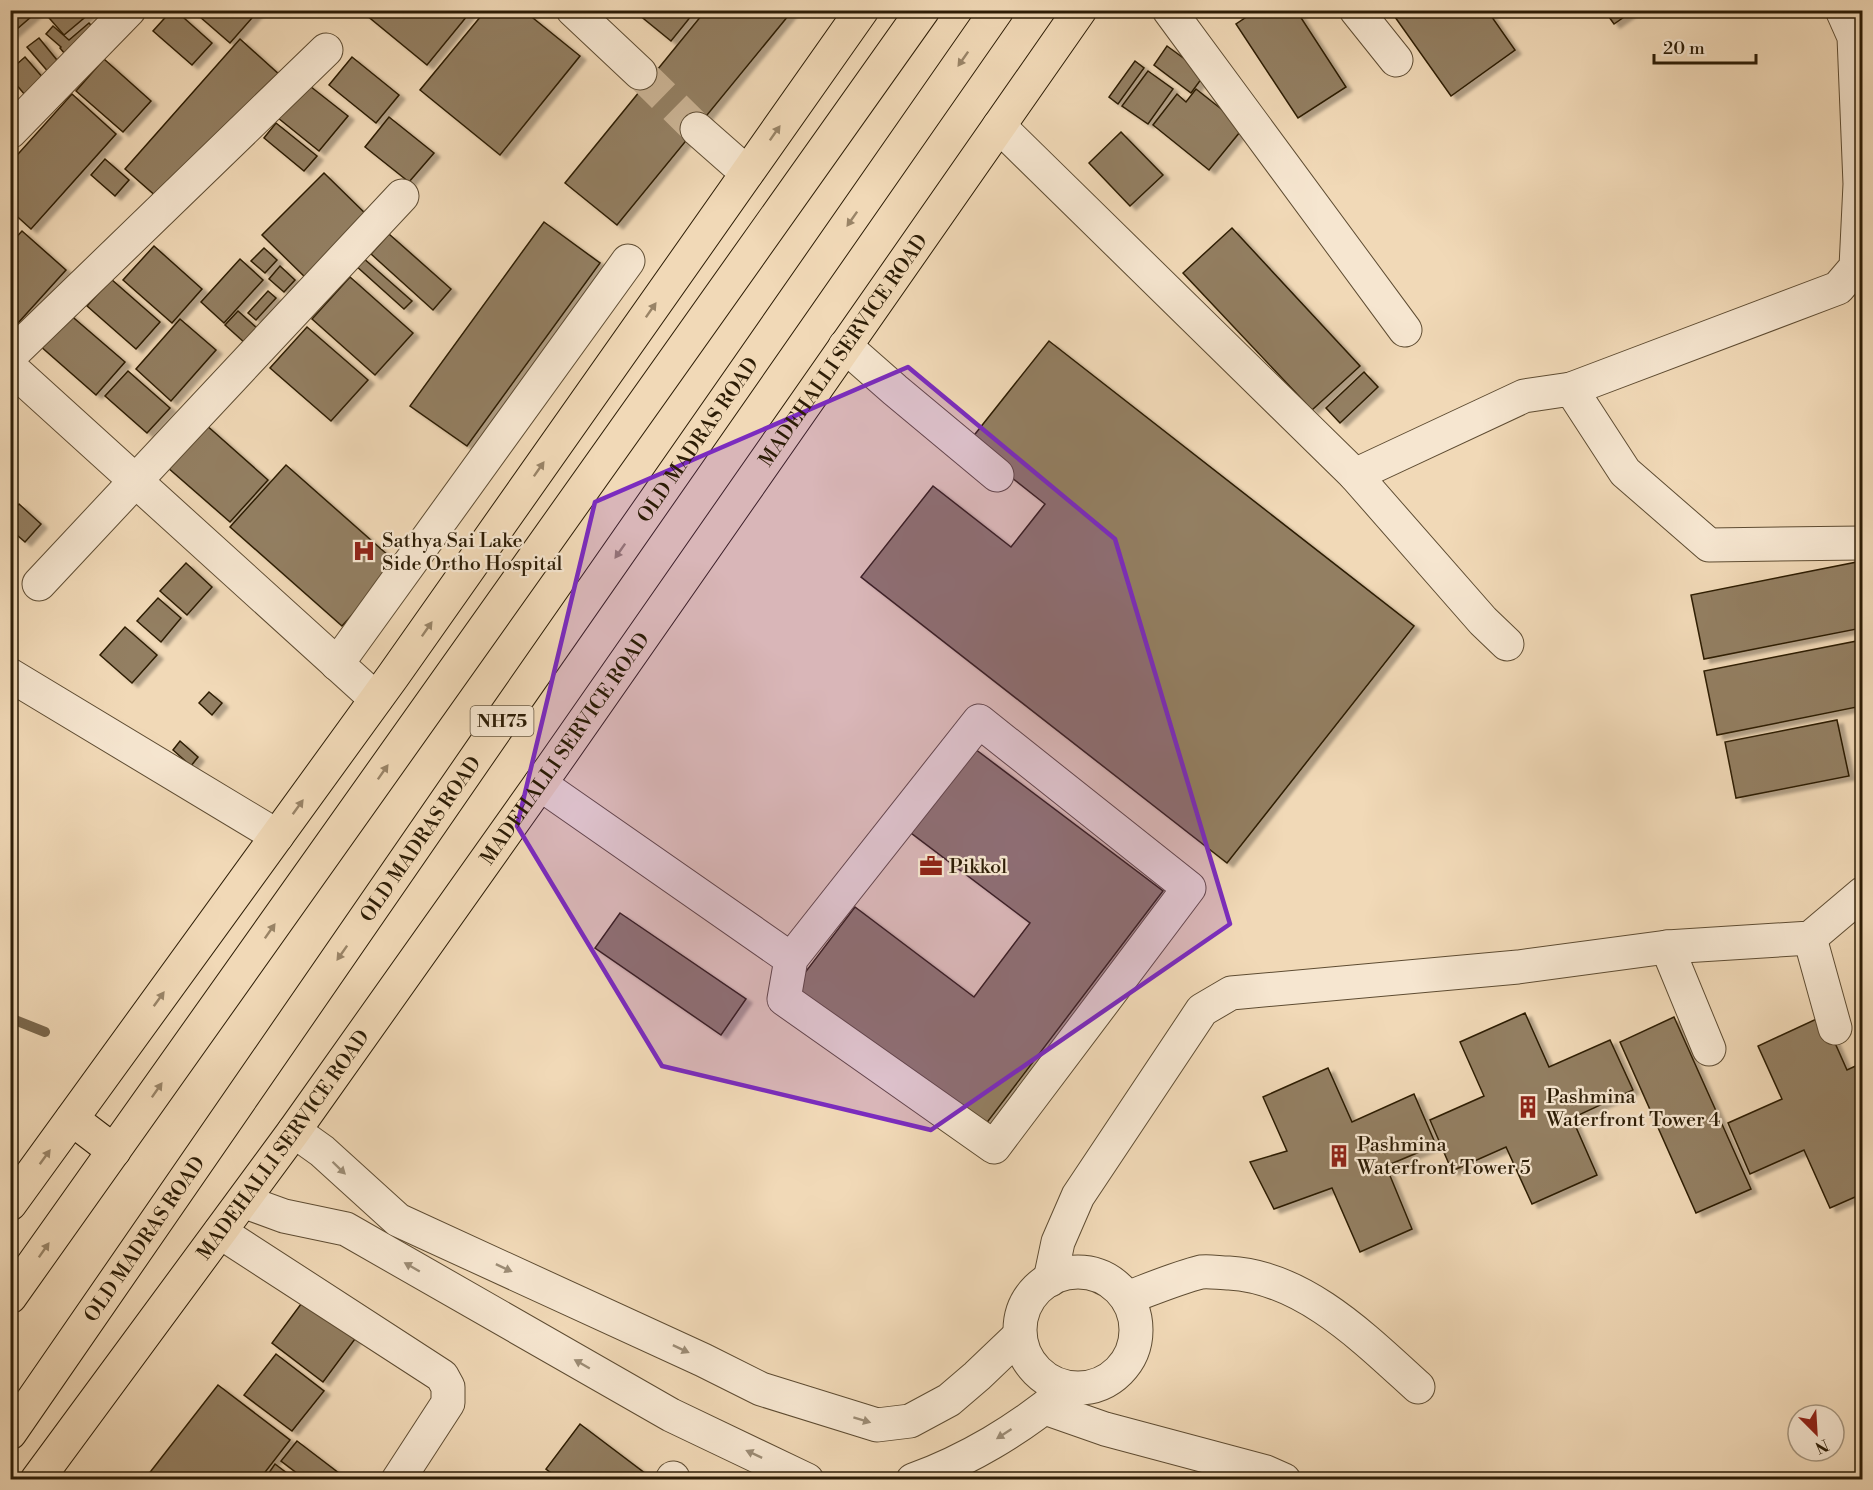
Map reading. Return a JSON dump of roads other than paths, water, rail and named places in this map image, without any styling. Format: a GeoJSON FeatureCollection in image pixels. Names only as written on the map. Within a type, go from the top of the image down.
{"type":"FeatureCollection","features":[{"type":"Feature","properties":{"kind":"main road"},"geometry":{"type":"LineString","coordinates":[[10,1204],[376,699],[862,10]]}},
{"type":"Feature","properties":{"kind":"main road"},"geometry":{"type":"LineString","coordinates":[[10,1297],[923,10]]}},
{"type":"Feature","properties":{"kind":"main road","name":"OLD MADRAS ROAD"},"geometry":{"type":"LineString","coordinates":[[10,1433],[484,746],[997,10]]}},
{"type":"Feature","properties":{"kind":"main road","name":"MADEHALLI SERVICE ROAD"},"geometry":{"type":"LineString","coordinates":[[37,1479],[294,1131],[540,784],[1080,10]]}},
{"type":"Feature","properties":{"kind":"main road"},"geometry":{"type":"LineString","coordinates":[[72,1119],[114,1151]]}},
{"type":"Feature","properties":{"kind":"street"},"geometry":{"type":"LineString","coordinates":[[10,132],[129,10]]}},
{"type":"Feature","properties":{"kind":"street"},"geometry":{"type":"LineString","coordinates":[[573,10],[640,73]]}},
{"type":"Feature","properties":{"kind":"street"},"geometry":{"type":"LineString","coordinates":[[1169,10],[1405,330]]}},
{"type":"Feature","properties":{"kind":"street"},"geometry":{"type":"LineString","coordinates":[[1356,10],[1396,60]]}},
{"type":"Feature","properties":{"kind":"street"},"geometry":{"type":"LineString","coordinates":[[1355,475],[1524,396],[1571,389],[1838,288],[1859,265],[1860,184],[1854,38],[1842,10]]}},
{"type":"Feature","properties":{"kind":"street"},"geometry":{"type":"LineString","coordinates":[[10,356],[326,50]]}},
{"type":"Feature","properties":{"kind":"street"},"geometry":{"type":"LineString","coordinates":[[999,126],[1355,475],[1483,621],[1507,644]]}},
{"type":"Feature","properties":{"kind":"street"},"geometry":{"type":"LineString","coordinates":[[697,129],[747,173]]}},
{"type":"Feature","properties":{"kind":"street"},"geometry":{"type":"LineString","coordinates":[[39,584],[402,196]]}},
{"type":"Feature","properties":{"kind":"street"},"geometry":{"type":"LineString","coordinates":[[337,663],[628,261]]}},
{"type":"Feature","properties":{"kind":"street"},"geometry":{"type":"LineString","coordinates":[[845,346],[997,475]]}},
{"type":"Feature","properties":{"kind":"street"},"geometry":{"type":"LineString","coordinates":[[10,367],[376,699]]}},
{"type":"Feature","properties":{"kind":"street"},"geometry":{"type":"LineString","coordinates":[[1571,389],[1625,472],[1708,545],[1863,543]]}},
{"type":"Feature","properties":{"kind":"street"},"geometry":{"type":"LineString","coordinates":[[14,685],[277,836]]}},
{"type":"Feature","properties":{"kind":"street"},"geometry":{"type":"LineString","coordinates":[[979,721],[1189,888],[994,1147],[783,999],[791,958],[979,721]]}},
{"type":"Feature","properties":{"kind":"street"},"geometry":{"type":"LineString","coordinates":[[540,784],[791,958]]}},
{"type":"Feature","properties":{"kind":"street"},"geometry":{"type":"LineString","coordinates":[[1050,1280],[1058,1242],[1078,1196],[1202,1010],[1231,993],[1518,967],[1667,947],[1810,938],[1863,894]]}},
{"type":"Feature","properties":{"kind":"street"},"geometry":{"type":"LineString","coordinates":[[1810,938],[1835,1028]]}},
{"type":"Feature","properties":{"kind":"street"},"geometry":{"type":"LineString","coordinates":[[1667,947],[1709,1048]]}},
{"type":"Feature","properties":{"kind":"street"},"geometry":{"type":"LineString","coordinates":[[294,1131],[322,1151],[398,1220],[703,1360],[761,1389],[877,1425],[910,1421],[949,1400],[1019,1336]]}},
{"type":"Feature","properties":{"kind":"street"},"geometry":{"type":"LineString","coordinates":[[243,1202],[284,1216],[346,1229],[671,1415],[807,1479]]}},
{"type":"Feature","properties":{"kind":"street"},"geometry":{"type":"LineString","coordinates":[[220,1232],[442,1376],[448,1387],[448,1403],[404,1471]]}},
{"type":"Feature","properties":{"kind":"street"},"geometry":{"type":"LineString","coordinates":[[913,1479],[954,1462],[994,1441],[1057,1398],[1106,1382],[1121,1370],[1132,1354],[1136,1337],[1135,1315],[1127,1298],[1114,1284],[1097,1274],[1077,1271],[1058,1275],[1041,1284],[1028,1299],[1020,1317],[1019,1336],[1024,1355],[1035,1370],[1050,1382],[1057,1398],[1105,1429],[1266,1472],[1284,1479]]}},
{"type":"Feature","properties":{"kind":"street"},"geometry":{"type":"LineString","coordinates":[[1127,1298],[1203,1272],[1251,1274],[1320,1305],[1354,1329],[1418,1387]]}},
{"type":"Feature","properties":{"kind":"waterway"},"geometry":{"type":"LineString","coordinates":[[10,1018],[45,1032]]}},
{"type":"Feature","properties":{"kind":"tunnel"},"geometry":{"type":"LineString","coordinates":[[640,73],[697,129]]}},
{"type":"Feature","properties":{"kind":"place","name":"Sathya Sai Lake Side Ortho Hospital"},"geometry":{"type":"Point","coordinates":[364,551]}},
{"type":"Feature","properties":{"kind":"place","name":"Pikkol"},"geometry":{"type":"Point","coordinates":[931,866]}},
{"type":"Feature","properties":{"kind":"place","name":"Pashmina Waterfront Tower 4"},"geometry":{"type":"Point","coordinates":[1528,1107]}},
{"type":"Feature","properties":{"kind":"place","name":"Pashmina Waterfront Tower 5"},"geometry":{"type":"Point","coordinates":[1339,1156]}}]}
